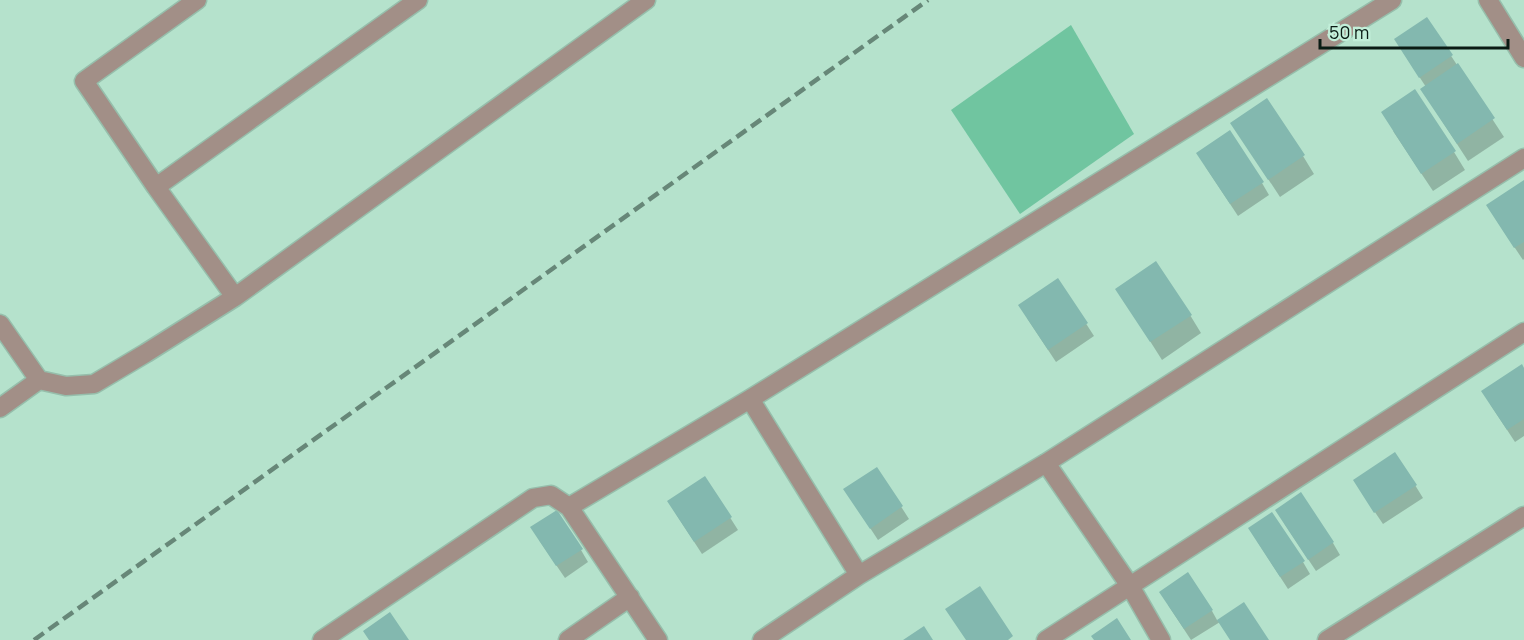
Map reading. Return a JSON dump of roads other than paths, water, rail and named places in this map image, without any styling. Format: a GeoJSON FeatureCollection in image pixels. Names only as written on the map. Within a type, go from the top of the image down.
{"type":"FeatureCollection","features":[{"type":"Feature","properties":{"kind":"street"},"geometry":{"type":"LineString","coordinates":[[197,0],[84,81],[235,297]]}},
{"type":"Feature","properties":{"kind":"street"},"geometry":{"type":"LineString","coordinates":[[156,187],[418,0]]}},
{"type":"Feature","properties":{"kind":"street"},"geometry":{"type":"LineString","coordinates":[[0,324],[39,380],[66,386],[94,384],[235,297],[646,0]]}},
{"type":"Feature","properties":{"kind":"street"},"geometry":{"type":"LineString","coordinates":[[569,507],[750,399],[1392,0]]}},
{"type":"Feature","properties":{"kind":"street"},"geometry":{"type":"LineString","coordinates":[[1488,0],[1524,58]]}},
{"type":"Feature","properties":{"kind":"street"},"geometry":{"type":"LineString","coordinates":[[762,640],[859,575],[1046,463],[1524,158]]}},
{"type":"Feature","properties":{"kind":"street"},"geometry":{"type":"LineString","coordinates":[[1046,640],[1524,332]]}},
{"type":"Feature","properties":{"kind":"street"},"geometry":{"type":"LineString","coordinates":[[0,408],[39,380]]}},
{"type":"Feature","properties":{"kind":"street"},"geometry":{"type":"LineString","coordinates":[[750,399],[859,575]]}},
{"type":"Feature","properties":{"kind":"street"},"geometry":{"type":"LineString","coordinates":[[1046,463],[1130,586],[1161,640]]}},
{"type":"Feature","properties":{"kind":"street"},"geometry":{"type":"LineString","coordinates":[[321,640],[533,498],[551,495],[569,507],[658,640]]}},
{"type":"Feature","properties":{"kind":"street"},"geometry":{"type":"LineString","coordinates":[[1327,640],[1524,516]]}},
{"type":"Feature","properties":{"kind":"street"},"geometry":{"type":"LineString","coordinates":[[568,640],[630,597]]}},
{"type":"Feature","properties":{"kind":"railway"},"geometry":{"type":"LineString","coordinates":[[34,640],[928,0]]}}]}
